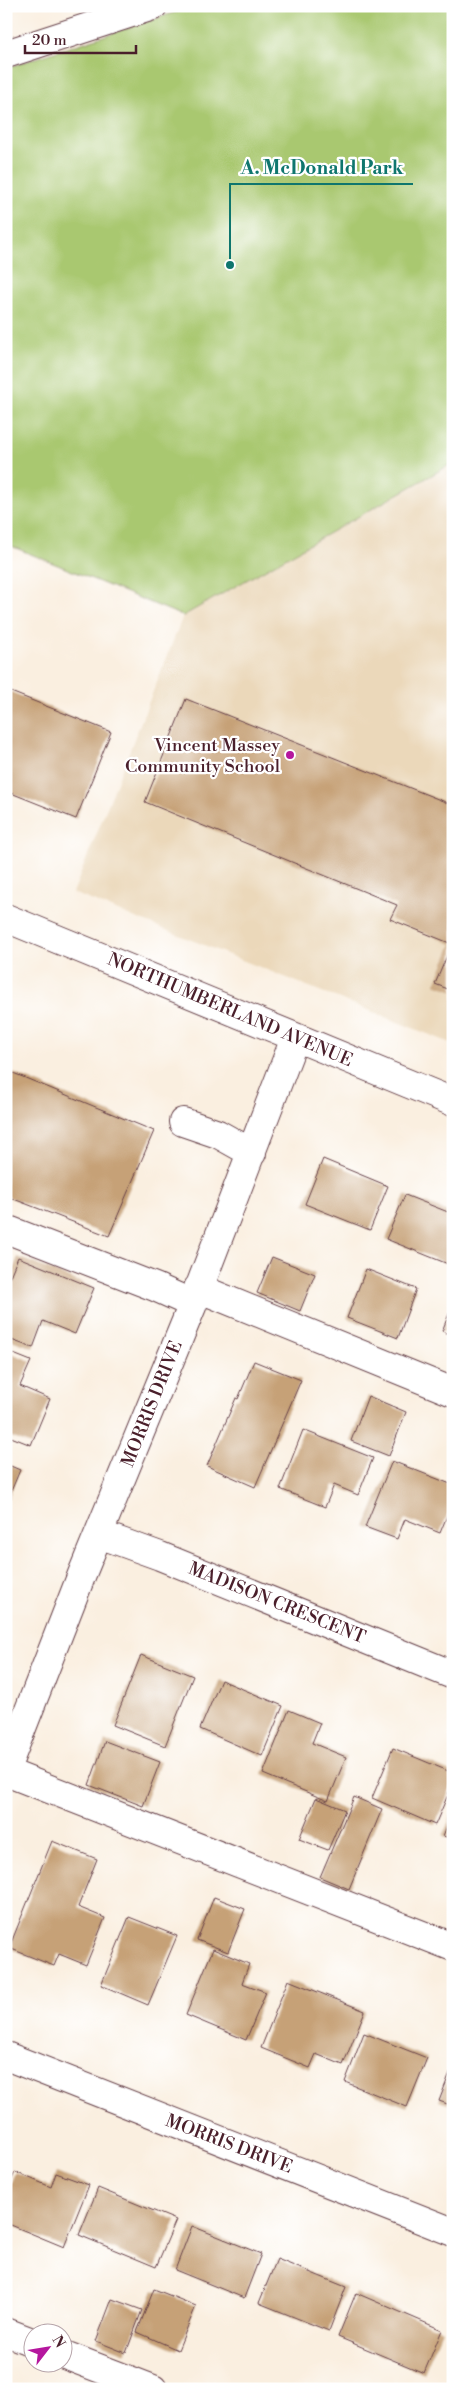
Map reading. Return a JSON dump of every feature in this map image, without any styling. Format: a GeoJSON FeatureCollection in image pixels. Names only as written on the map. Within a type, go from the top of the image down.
{"type":"FeatureCollection","features":[{"type":"Feature","properties":{"kind":"street"},"geometry":{"type":"LineString","coordinates":[[6,54],[153,6]]}},
{"type":"Feature","properties":{"kind":"street","name":"NORTHUMBERLAND AVENUE"},"geometry":{"type":"LineString","coordinates":[[6,918],[453,1102]]}},
{"type":"Feature","properties":{"kind":"street","name":"MORRIS DRIVE"},"geometry":{"type":"LineString","coordinates":[[6,1770],[196,1296],[295,1038]]}},
{"type":"Feature","properties":{"kind":"street"},"geometry":{"type":"LineString","coordinates":[[183,1122],[218,1134],[252,1154]]}},
{"type":"Feature","properties":{"kind":"street"},"geometry":{"type":"LineString","coordinates":[[6,1229],[155,1287],[196,1296],[453,1392]]}},
{"type":"Feature","properties":{"kind":"street","name":"MADISON CRESCENT"},"geometry":{"type":"LineString","coordinates":[[99,1534],[160,1556],[453,1675]]}},
{"type":"Feature","properties":{"kind":"street"},"geometry":{"type":"LineString","coordinates":[[6,1770],[453,1947]]}},
{"type":"Feature","properties":{"kind":"street","name":"MORRIS DRIVE"},"geometry":{"type":"LineString","coordinates":[[6,2056],[453,2232]]}},
{"type":"Feature","properties":{"kind":"street"},"geometry":{"type":"LineString","coordinates":[[6,2332],[22,2338]]}},
{"type":"Feature","properties":{"kind":"street"},"geometry":{"type":"LineString","coordinates":[[72,2358],[153,2389]]}},
{"type":"Feature","properties":{"kind":"shaded area","name":"Vincent Massey Community School"},"geometry":{"type":"Polygon","coordinates":[[[453,463],[453,1044],[73,893],[183,616],[453,463]]]}},
{"type":"Feature","properties":{"kind":"green space"},"geometry":{"type":"Polygon","coordinates":[[[194,6],[453,6],[453,463],[183,616],[6,544],[6,68],[194,6]]]}},
{"type":"Feature","properties":{"kind":"building"},"geometry":{"type":"Polygon","coordinates":[[[6,690],[111,732],[76,819],[6,791],[6,690]]]}},
{"type":"Feature","properties":{"kind":"building"},"geometry":{"type":"Polygon","coordinates":[[[186,699],[453,805],[453,991],[435,984],[452,944],[390,919],[397,905],[145,802],[186,699]]]}},
{"type":"Feature","properties":{"kind":"building"},"geometry":{"type":"Polygon","coordinates":[[[6,1070],[154,1131],[109,1236],[6,1196],[6,1070]]]}},
{"type":"Feature","properties":{"kind":"building"},"geometry":{"type":"Polygon","coordinates":[[[323,1159],[388,1186],[370,1230],[305,1204],[323,1159]]]}},
{"type":"Feature","properties":{"kind":"building"},"geometry":{"type":"Polygon","coordinates":[[[405,1195],[453,1214],[453,1266],[386,1239],[405,1195]]]}},
{"type":"Feature","properties":{"kind":"building"},"geometry":{"type":"Polygon","coordinates":[[[18,1257],[94,1288],[75,1334],[43,1321],[33,1348],[6,1338],[6,1286],[18,1257]]]}},
{"type":"Feature","properties":{"kind":"building"},"geometry":{"type":"Polygon","coordinates":[[[272,1257],[315,1274],[300,1311],[257,1293],[272,1257]]]}},
{"type":"Feature","properties":{"kind":"building"},"geometry":{"type":"Polygon","coordinates":[[[366,1269],[416,1289],[398,1338],[347,1318],[366,1269]]]}},
{"type":"Feature","properties":{"kind":"building"},"geometry":{"type":"Polygon","coordinates":[[[453,1304],[453,1336],[442,1331],[453,1304]]]}},
{"type":"Feature","properties":{"kind":"building"},"geometry":{"type":"Polygon","coordinates":[[[6,1351],[31,1361],[20,1386],[50,1399],[31,1445],[6,1435],[6,1351]]]}},
{"type":"Feature","properties":{"kind":"building"},"geometry":{"type":"Polygon","coordinates":[[[254,1361],[301,1380],[255,1487],[207,1466],[254,1361]]]}},
{"type":"Feature","properties":{"kind":"building"},"geometry":{"type":"Polygon","coordinates":[[[368,1396],[406,1412],[389,1456],[351,1441],[368,1396]]]}},
{"type":"Feature","properties":{"kind":"building"},"geometry":{"type":"Polygon","coordinates":[[[303,1430],[373,1458],[358,1495],[334,1485],[325,1507],[280,1489],[303,1430]]]}},
{"type":"Feature","properties":{"kind":"building"},"geometry":{"type":"Polygon","coordinates":[[[392,1461],[453,1485],[453,1501],[440,1533],[405,1519],[397,1539],[365,1527],[392,1461]]]}},
{"type":"Feature","properties":{"kind":"building"},"geometry":{"type":"Polygon","coordinates":[[[6,1464],[20,1470],[6,1503],[6,1464]]]}},
{"type":"Feature","properties":{"kind":"building"},"geometry":{"type":"Polygon","coordinates":[[[141,1655],[193,1676],[165,1746],[113,1725],[141,1655]]]}},
{"type":"Feature","properties":{"kind":"building"},"geometry":{"type":"Polygon","coordinates":[[[221,1680],[283,1706],[262,1756],[200,1729],[221,1680]]]}},
{"type":"Feature","properties":{"kind":"building"},"geometry":{"type":"Polygon","coordinates":[[[289,1710],[320,1723],[312,1743],[346,1757],[328,1801],[263,1774],[289,1710]]]}},
{"type":"Feature","properties":{"kind":"building"},"geometry":{"type":"Polygon","coordinates":[[[105,1741],[160,1762],[143,1806],[89,1785],[105,1741]]]}},
{"type":"Feature","properties":{"kind":"building"},"geometry":{"type":"Polygon","coordinates":[[[393,1748],[453,1773],[453,1783],[435,1825],[372,1798],[393,1748]]]}},
{"type":"Feature","properties":{"kind":"building"},"geometry":{"type":"Polygon","coordinates":[[[354,1797],[382,1809],[349,1889],[320,1877],[354,1797]]]}},
{"type":"Feature","properties":{"kind":"building"},"geometry":{"type":"Polygon","coordinates":[[[316,1798],[345,1810],[328,1850],[299,1839],[316,1798]]]}},
{"type":"Feature","properties":{"kind":"building"},"geometry":{"type":"Polygon","coordinates":[[[453,1811],[453,1839],[443,1836],[453,1811]]]}},
{"type":"Feature","properties":{"kind":"building"},"geometry":{"type":"Polygon","coordinates":[[[52,1841],[97,1859],[78,1907],[105,1918],[86,1965],[59,1954],[54,1966],[9,1948],[52,1841]]]}},
{"type":"Feature","properties":{"kind":"building"},"geometry":{"type":"Polygon","coordinates":[[[214,1897],[245,1909],[228,1952],[197,1940],[214,1897]]]}},
{"type":"Feature","properties":{"kind":"building"},"geometry":{"type":"Polygon","coordinates":[[[129,1917],[177,1936],[148,2005],[101,1985],[129,1917]]]}},
{"type":"Feature","properties":{"kind":"building"},"geometry":{"type":"Polygon","coordinates":[[[213,1949],[249,1964],[242,1983],[266,1992],[246,2040],[186,2015],[213,1949]]]}},
{"type":"Feature","properties":{"kind":"building"},"geometry":{"type":"Polygon","coordinates":[[[288,1980],[365,2011],[343,2065],[316,2054],[310,2068],[261,2048],[288,1980]]]}},
{"type":"Feature","properties":{"kind":"building"},"geometry":{"type":"Polygon","coordinates":[[[364,2033],[427,2058],[407,2107],[345,2082],[364,2033]]]}},
{"type":"Feature","properties":{"kind":"building"},"geometry":{"type":"Polygon","coordinates":[[[453,2065],[453,2106],[439,2101],[453,2065]]]}},
{"type":"Feature","properties":{"kind":"building"},"geometry":{"type":"Polygon","coordinates":[[[15,2172],[51,2187],[56,2173],[89,2185],[64,2247],[6,2223],[6,2194],[15,2172]]]}},
{"type":"Feature","properties":{"kind":"building"},"geometry":{"type":"Polygon","coordinates":[[[98,2188],[176,2220],[156,2267],[79,2235],[98,2188]]]}},
{"type":"Feature","properties":{"kind":"building"},"geometry":{"type":"Polygon","coordinates":[[[192,2226],[261,2254],[244,2298],[175,2270],[192,2226]]]}},
{"type":"Feature","properties":{"kind":"building"},"geometry":{"type":"Polygon","coordinates":[[[277,2259],[346,2287],[329,2331],[259,2303],[277,2259]]]}},
{"type":"Feature","properties":{"kind":"building"},"geometry":{"type":"Polygon","coordinates":[[[154,2289],[196,2306],[178,2350],[137,2332],[154,2289]]]}},
{"type":"Feature","properties":{"kind":"building"},"geometry":{"type":"Polygon","coordinates":[[[356,2293],[442,2330],[424,2373],[338,2337],[356,2293]]]}},
{"type":"Feature","properties":{"kind":"building"},"geometry":{"type":"Polygon","coordinates":[[[112,2299],[142,2310],[126,2353],[96,2341],[112,2299]]]}},
{"type":"Feature","properties":{"kind":"place","name":"A. McDonald Park"},"geometry":{"type":"Point","coordinates":[230,265]}},
{"type":"Feature","properties":{"kind":"place","name":"Vincent Massey Community School"},"geometry":{"type":"Point","coordinates":[290,755]}}]}
